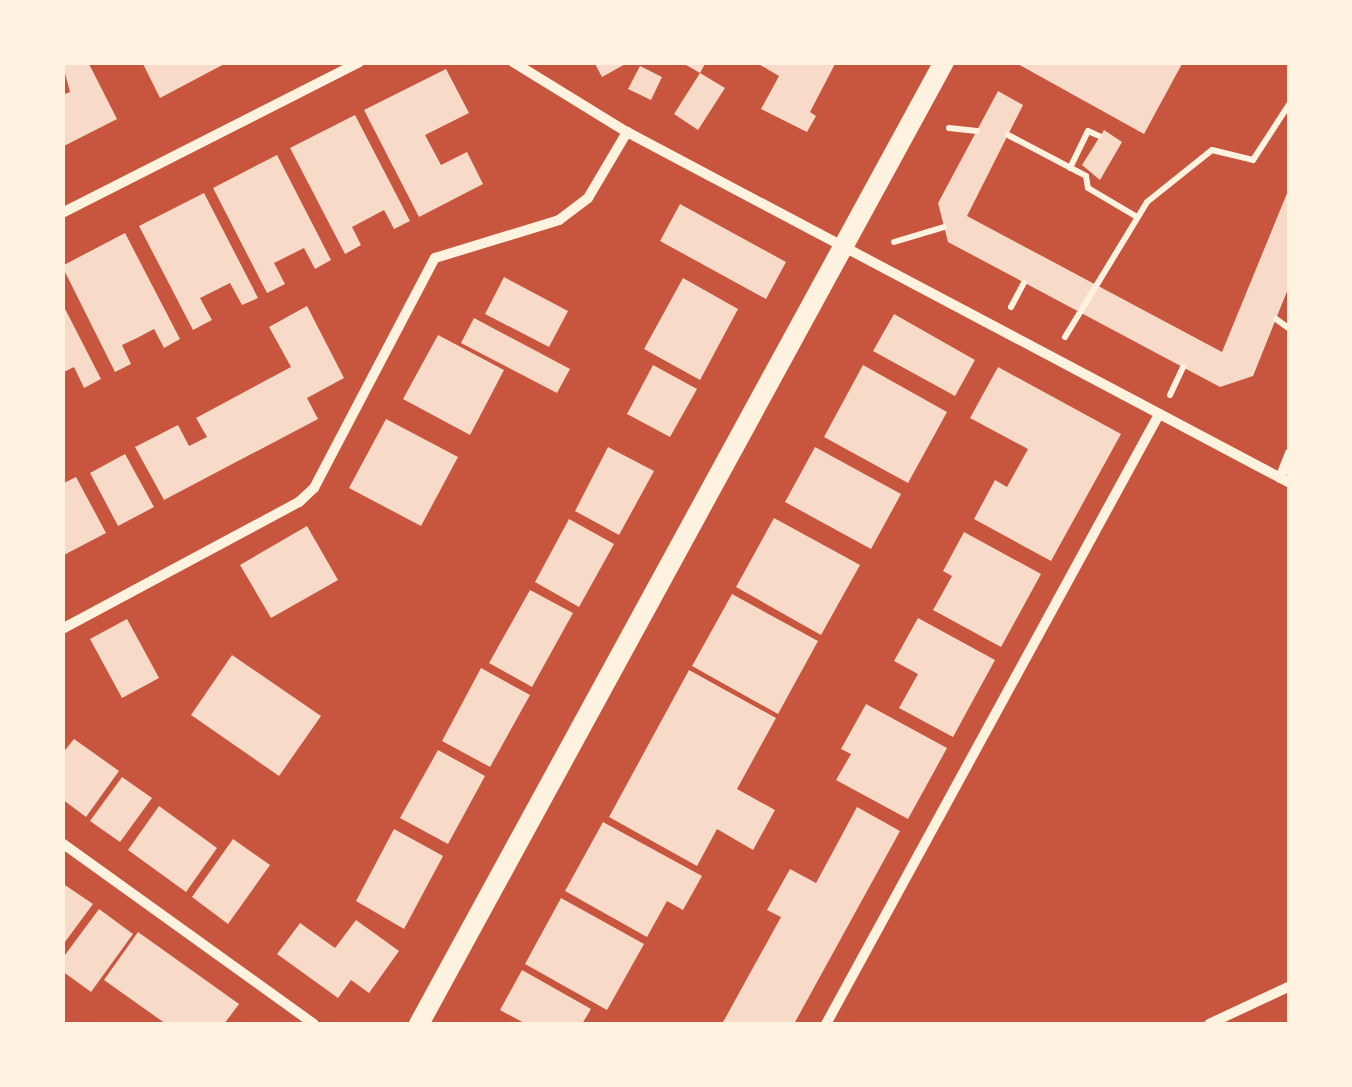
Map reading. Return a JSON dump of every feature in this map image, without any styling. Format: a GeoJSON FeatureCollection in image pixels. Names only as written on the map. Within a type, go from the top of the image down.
{"type":"FeatureCollection","features":[{"type":"Feature","properties":{"kind":"main road"},"geometry":{"type":"LineString","coordinates":[[420,1024],[944,62]]}},
{"type":"Feature","properties":{"kind":"street"},"geometry":{"type":"LineString","coordinates":[[62,213],[359,62]]}},
{"type":"Feature","properties":{"kind":"street"},"geometry":{"type":"LineString","coordinates":[[514,62],[627,132],[846,243],[1158,416],[1285,480],[1290,453]]}},
{"type":"Feature","properties":{"kind":"street"},"geometry":{"type":"LineString","coordinates":[[62,629],[299,502],[314,488],[435,258],[559,220],[588,198],[627,132]]}},
{"type":"Feature","properties":{"kind":"street"},"geometry":{"type":"LineString","coordinates":[[826,1024],[1158,416]]}},
{"type":"Feature","properties":{"kind":"street"},"geometry":{"type":"LineString","coordinates":[[62,843],[314,1024]]}},
{"type":"Feature","properties":{"kind":"street"},"geometry":{"type":"LineString","coordinates":[[1209,1024],[1290,986]]}},
{"type":"Feature","properties":{"kind":"path"},"geometry":{"type":"LineString","coordinates":[[1064,337],[1146,202],[1212,150],[1253,160],[1290,103]]}},
{"type":"Feature","properties":{"kind":"path"},"geometry":{"type":"LineString","coordinates":[[949,128],[977,131]]}},
{"type":"Feature","properties":{"kind":"path"},"geometry":{"type":"LineString","coordinates":[[1070,168],[1088,130],[1099,136]]}},
{"type":"Feature","properties":{"kind":"path"},"geometry":{"type":"LineString","coordinates":[[1008,136],[1086,176],[1088,188],[1137,217]]}},
{"type":"Feature","properties":{"kind":"path"},"geometry":{"type":"LineString","coordinates":[[894,242],[944,227]]}},
{"type":"Feature","properties":{"kind":"path"},"geometry":{"type":"LineString","coordinates":[[1011,307],[1024,283]]}},
{"type":"Feature","properties":{"kind":"path"},"geometry":{"type":"LineString","coordinates":[[1276,320],[1290,329]]}},
{"type":"Feature","properties":{"kind":"path"},"geometry":{"type":"LineString","coordinates":[[1170,395],[1182,367]]}},
{"type":"Feature","properties":{"kind":"building"},"geometry":{"type":"Polygon","coordinates":[[[62,62],[88,62],[117,119],[62,147],[62,95],[70,92],[62,62]]]}},
{"type":"Feature","properties":{"kind":"building"},"geometry":{"type":"Polygon","coordinates":[[[142,62],[228,62],[160,98],[142,62]]]}},
{"type":"Feature","properties":{"kind":"building"},"geometry":{"type":"Polygon","coordinates":[[[594,62],[629,62],[602,77],[594,62]]]}},
{"type":"Feature","properties":{"kind":"building"},"geometry":{"type":"Polygon","coordinates":[[[681,62],[706,62],[700,73],[681,62]]]}},
{"type":"Feature","properties":{"kind":"building"},"geometry":{"type":"Polygon","coordinates":[[[755,62],[835,64],[810,112],[816,116],[807,132],[761,109],[779,76],[755,62]]]}},
{"type":"Feature","properties":{"kind":"building"},"geometry":{"type":"Polygon","coordinates":[[[1014,62],[1183,62],[1144,134],[1014,62]]]}},
{"type":"Feature","properties":{"kind":"building"},"geometry":{"type":"Polygon","coordinates":[[[640,66],[662,77],[651,100],[628,89],[640,66]]]}},
{"type":"Feature","properties":{"kind":"building"},"geometry":{"type":"Polygon","coordinates":[[[446,69],[469,113],[425,135],[441,165],[467,152],[483,184],[419,217],[364,110],[446,69]]]}},
{"type":"Feature","properties":{"kind":"building"},"geometry":{"type":"Polygon","coordinates":[[[700,73],[725,88],[698,130],[674,114],[700,73]]]}},
{"type":"Feature","properties":{"kind":"building"},"geometry":{"type":"Polygon","coordinates":[[[998,91],[1023,105],[967,216],[1222,352],[1290,186],[1290,284],[1253,376],[1220,387],[948,242],[938,203],[998,91]]]}},
{"type":"Feature","properties":{"kind":"building"},"geometry":{"type":"Polygon","coordinates":[[[355,115],[410,221],[394,229],[384,210],[352,227],[361,245],[345,254],[290,148],[355,115]]]}},
{"type":"Feature","properties":{"kind":"building"},"geometry":{"type":"Polygon","coordinates":[[[1104,130],[1122,142],[1100,180],[1082,165],[1104,130]]]}},
{"type":"Feature","properties":{"kind":"building"},"geometry":{"type":"Polygon","coordinates":[[[277,155],[331,260],[315,269],[304,248],[274,263],[285,284],[267,293],[213,188],[277,155]]]}},
{"type":"Feature","properties":{"kind":"building"},"geometry":{"type":"Polygon","coordinates":[[[204,193],[258,298],[242,305],[230,283],[200,298],[212,320],[193,330],[139,226],[204,193]]]}},
{"type":"Feature","properties":{"kind":"building"},"geometry":{"type":"Polygon","coordinates":[[[680,204],[786,262],[766,299],[660,241],[680,204]]]}},
{"type":"Feature","properties":{"kind":"building"},"geometry":{"type":"Polygon","coordinates":[[[125,233],[180,339],[164,348],[154,329],[122,345],[131,364],[115,372],[62,266],[125,233]]]}},
{"type":"Feature","properties":{"kind":"building"},"geometry":{"type":"Polygon","coordinates":[[[504,277],[568,311],[549,347],[485,314],[504,277]]]}},
{"type":"Feature","properties":{"kind":"building"},"geometry":{"type":"Polygon","coordinates":[[[683,278],[738,309],[700,380],[644,349],[683,278]]]}},
{"type":"Feature","properties":{"kind":"building"},"geometry":{"type":"Polygon","coordinates":[[[62,303],[101,379],[84,388],[74,367],[62,373],[62,303]]]}},
{"type":"Feature","properties":{"kind":"building"},"geometry":{"type":"Polygon","coordinates":[[[307,306],[344,378],[307,398],[318,419],[164,500],[135,447],[178,425],[189,446],[207,437],[196,418],[291,367],[269,327],[307,306]]]}},
{"type":"Feature","properties":{"kind":"building"},"geometry":{"type":"Polygon","coordinates":[[[894,314],[975,360],[955,396],[873,351],[894,314]]]}},
{"type":"Feature","properties":{"kind":"building"},"geometry":{"type":"Polygon","coordinates":[[[474,318],[570,369],[557,393],[461,343],[474,318]]]}},
{"type":"Feature","properties":{"kind":"building"},"geometry":{"type":"Polygon","coordinates":[[[438,335],[504,370],[470,435],[403,399],[438,335]]]}},
{"type":"Feature","properties":{"kind":"building"},"geometry":{"type":"Polygon","coordinates":[[[653,365],[697,389],[670,437],[627,414],[653,365]]]}},
{"type":"Feature","properties":{"kind":"building"},"geometry":{"type":"Polygon","coordinates":[[[863,365],[947,412],[908,483],[824,437],[863,365]]]}},
{"type":"Feature","properties":{"kind":"building"},"geometry":{"type":"Polygon","coordinates":[[[998,367],[1121,434],[1051,561],[974,519],[995,480],[1007,487],[1028,449],[970,418],[998,367]]]}},
{"type":"Feature","properties":{"kind":"building"},"geometry":{"type":"Polygon","coordinates":[[[386,419],[458,457],[421,526],[349,488],[386,419]]]}},
{"type":"Feature","properties":{"kind":"building"},"geometry":{"type":"Polygon","coordinates":[[[608,447],[654,471],[619,535],[575,511],[608,447]]]}},
{"type":"Feature","properties":{"kind":"building"},"geometry":{"type":"Polygon","coordinates":[[[815,447],[901,494],[871,549],[785,502],[815,447]]]}},
{"type":"Feature","properties":{"kind":"building"},"geometry":{"type":"Polygon","coordinates":[[[125,454],[154,507],[118,526],[90,473],[125,454]]]}},
{"type":"Feature","properties":{"kind":"building"},"geometry":{"type":"Polygon","coordinates":[[[76,477],[106,533],[62,556],[62,484],[76,477]]]}},
{"type":"Feature","properties":{"kind":"building"},"geometry":{"type":"Polygon","coordinates":[[[774,518],[860,565],[821,635],[736,587],[774,518]]]}},
{"type":"Feature","properties":{"kind":"building"},"geometry":{"type":"Polygon","coordinates":[[[569,519],[614,544],[579,607],[535,582],[569,519]]]}},
{"type":"Feature","properties":{"kind":"building"},"geometry":{"type":"Polygon","coordinates":[[[307,526],[338,580],[271,618],[240,565],[307,526]]]}},
{"type":"Feature","properties":{"kind":"building"},"geometry":{"type":"Polygon","coordinates":[[[964,532],[1041,574],[1001,647],[933,610],[952,576],[943,571],[964,532]]]}},
{"type":"Feature","properties":{"kind":"building"},"geometry":{"type":"Polygon","coordinates":[[[530,590],[573,613],[532,687],[489,663],[530,590]]]}},
{"type":"Feature","properties":{"kind":"building"},"geometry":{"type":"Polygon","coordinates":[[[732,594],[818,641],[778,714],[692,666],[732,594]]]}},
{"type":"Feature","properties":{"kind":"building"},"geometry":{"type":"Polygon","coordinates":[[[918,618],[995,660],[953,737],[899,708],[918,674],[894,661],[918,618]]]}},
{"type":"Feature","properties":{"kind":"building"},"geometry":{"type":"Polygon","coordinates":[[[127,619],[159,678],[122,698],[90,639],[127,619]]]}},
{"type":"Feature","properties":{"kind":"building"},"geometry":{"type":"Polygon","coordinates":[[[232,655],[321,716],[279,776],[191,715],[232,655]]]}},
{"type":"Feature","properties":{"kind":"building"},"geometry":{"type":"Polygon","coordinates":[[[481,668],[530,695],[490,767],[442,741],[481,668]]]}},
{"type":"Feature","properties":{"kind":"building"},"geometry":{"type":"Polygon","coordinates":[[[689,670],[776,718],[737,789],[775,810],[753,850],[717,829],[697,866],[609,817],[689,670]]]}},
{"type":"Feature","properties":{"kind":"building"},"geometry":{"type":"Polygon","coordinates":[[[866,704],[947,748],[908,819],[836,780],[851,754],[841,749],[866,704]]]}},
{"type":"Feature","properties":{"kind":"building"},"geometry":{"type":"Polygon","coordinates":[[[74,739],[119,771],[86,817],[62,799],[62,754],[74,739]]]}},
{"type":"Feature","properties":{"kind":"building"},"geometry":{"type":"Polygon","coordinates":[[[438,750],[485,776],[448,844],[400,818],[438,750]]]}},
{"type":"Feature","properties":{"kind":"building"},"geometry":{"type":"Polygon","coordinates":[[[122,777],[152,798],[120,842],[90,821],[122,777]]]}},
{"type":"Feature","properties":{"kind":"building"},"geometry":{"type":"Polygon","coordinates":[[[159,806],[217,848],[186,892],[128,850],[159,806]]]}},
{"type":"Feature","properties":{"kind":"building"},"geometry":{"type":"Polygon","coordinates":[[[857,807],[900,831],[794,1024],[722,1024],[781,917],[767,910],[790,869],[816,883],[857,807]]]}},
{"type":"Feature","properties":{"kind":"building"},"geometry":{"type":"Polygon","coordinates":[[[603,822],[702,876],[683,910],[667,901],[647,937],[565,891],[603,822]]]}},
{"type":"Feature","properties":{"kind":"building"},"geometry":{"type":"Polygon","coordinates":[[[394,829],[443,856],[404,929],[356,901],[394,829]]]}},
{"type":"Feature","properties":{"kind":"building"},"geometry":{"type":"Polygon","coordinates":[[[233,839],[270,865],[228,924],[192,897],[233,839]]]}},
{"type":"Feature","properties":{"kind":"building"},"geometry":{"type":"Polygon","coordinates":[[[62,883],[93,904],[62,946],[62,883]]]}},
{"type":"Feature","properties":{"kind":"building"},"geometry":{"type":"Polygon","coordinates":[[[561,898],[644,944],[607,1010],[525,964],[561,898]]]}},
{"type":"Feature","properties":{"kind":"building"},"geometry":{"type":"Polygon","coordinates":[[[99,909],[133,934],[91,992],[62,971],[62,959],[99,909]]]}},
{"type":"Feature","properties":{"kind":"building"},"geometry":{"type":"Polygon","coordinates":[[[356,920],[399,951],[369,993],[351,980],[338,998],[277,954],[300,923],[335,948],[356,920]]]}},
{"type":"Feature","properties":{"kind":"building"},"geometry":{"type":"Polygon","coordinates":[[[138,932],[239,1004],[224,1024],[166,1024],[104,980],[138,932]]]}},
{"type":"Feature","properties":{"kind":"building"},"geometry":{"type":"Polygon","coordinates":[[[522,970],[591,1009],[582,1024],[526,1024],[500,1010],[522,970]]]}}]}
